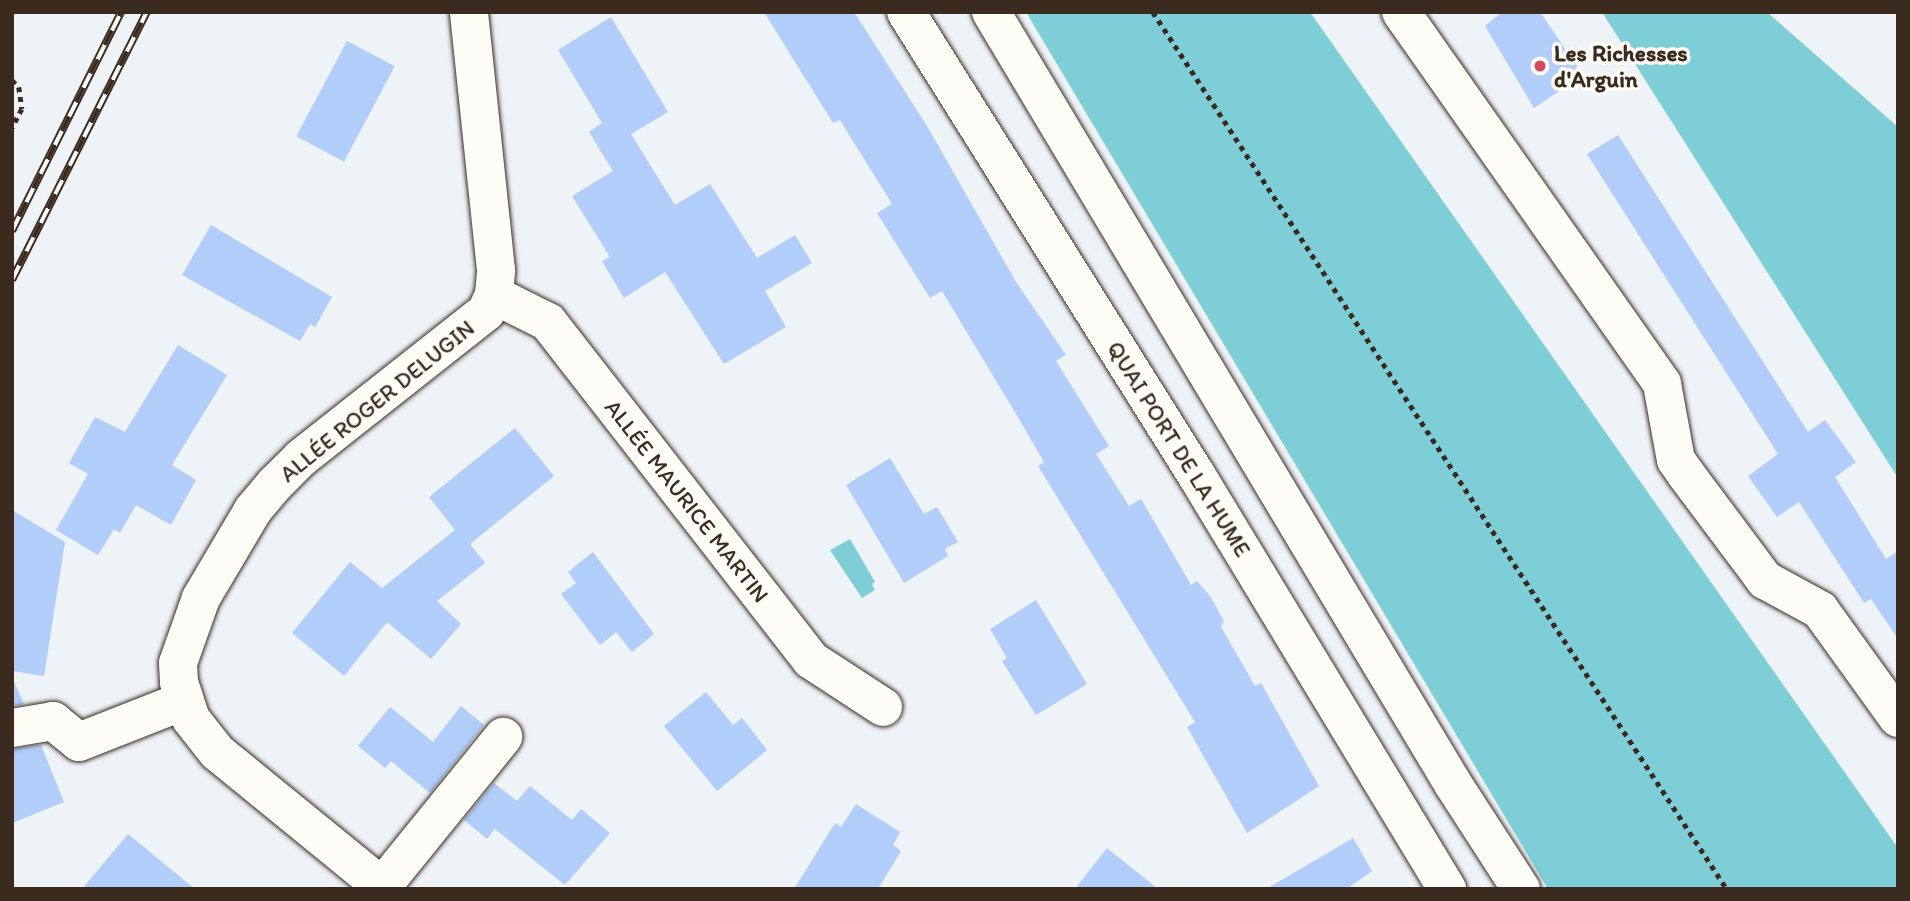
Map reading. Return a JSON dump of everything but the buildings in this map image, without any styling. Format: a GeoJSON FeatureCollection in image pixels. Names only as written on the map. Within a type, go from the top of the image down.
{"type":"FeatureCollection","features":[{"type":"Feature","properties":{"kind":"street"},"geometry":{"type":"LineString","coordinates":[[469,12],[496,270],[494,295]]}},
{"type":"Feature","properties":{"kind":"street","name":"QUAI PORT DE LA HUME"},"geometry":{"type":"LineString","coordinates":[[906,12],[1197,476],[1447,889]]}},
{"type":"Feature","properties":{"kind":"street"},"geometry":{"type":"LineString","coordinates":[[991,12],[1453,785],[1521,889]]}},
{"type":"Feature","properties":{"kind":"street"},"geometry":{"type":"LineString","coordinates":[[1401,12],[1662,384],[1670,410],[1672,445],[1685,473],[1758,573],[1820,610],[1898,719]]}},
{"type":"Feature","properties":{"kind":"street","name":"ALLÉE ROGER DELUGIN"},"geometry":{"type":"LineString","coordinates":[[382,888],[217,752],[191,719],[183,701],[178,663],[189,622],[253,510],[301,457],[486,312],[494,295]]}},
{"type":"Feature","properties":{"kind":"street","name":"ALLÉE MAURICE MARTIN"},"geometry":{"type":"LineString","coordinates":[[494,295],[548,322],[811,660],[883,707]]}},
{"type":"Feature","properties":{"kind":"street"},"geometry":{"type":"LineString","coordinates":[[12,728],[53,721],[79,742],[183,701]]}},
{"type":"Feature","properties":{"kind":"street"},"geometry":{"type":"LineString","coordinates":[[382,888],[503,737]]}},
{"type":"Feature","properties":{"kind":"path"},"geometry":{"type":"LineString","coordinates":[[1153,12],[1727,889]]}},
{"type":"Feature","properties":{"kind":"path"},"geometry":{"type":"LineString","coordinates":[[12,80],[19,87],[22,109],[12,129]]}},
{"type":"Feature","properties":{"kind":"water"},"geometry":{"type":"Polygon","coordinates":[[[1026,12],[1310,12],[1898,848],[1898,889],[1548,889],[1026,12]]]}},
{"type":"Feature","properties":{"kind":"water"},"geometry":{"type":"Polygon","coordinates":[[[1602,12],[1767,12],[1898,127],[1898,478],[1602,12]]]}},
{"type":"Feature","properties":{"kind":"water"},"geometry":{"type":"Polygon","coordinates":[[[850,539],[875,582],[872,584],[875,590],[862,598],[830,550],[850,539]]]}},
{"type":"Feature","properties":{"kind":"railway"},"geometry":{"type":"LineString","coordinates":[[12,231],[121,12]]}},
{"type":"Feature","properties":{"kind":"railway"},"geometry":{"type":"LineString","coordinates":[[12,280],[147,12]]}},
{"type":"Feature","properties":{"kind":"place","name":"Les Richesses d'Arguin"},"geometry":{"type":"Point","coordinates":[1540,66]}}]}
